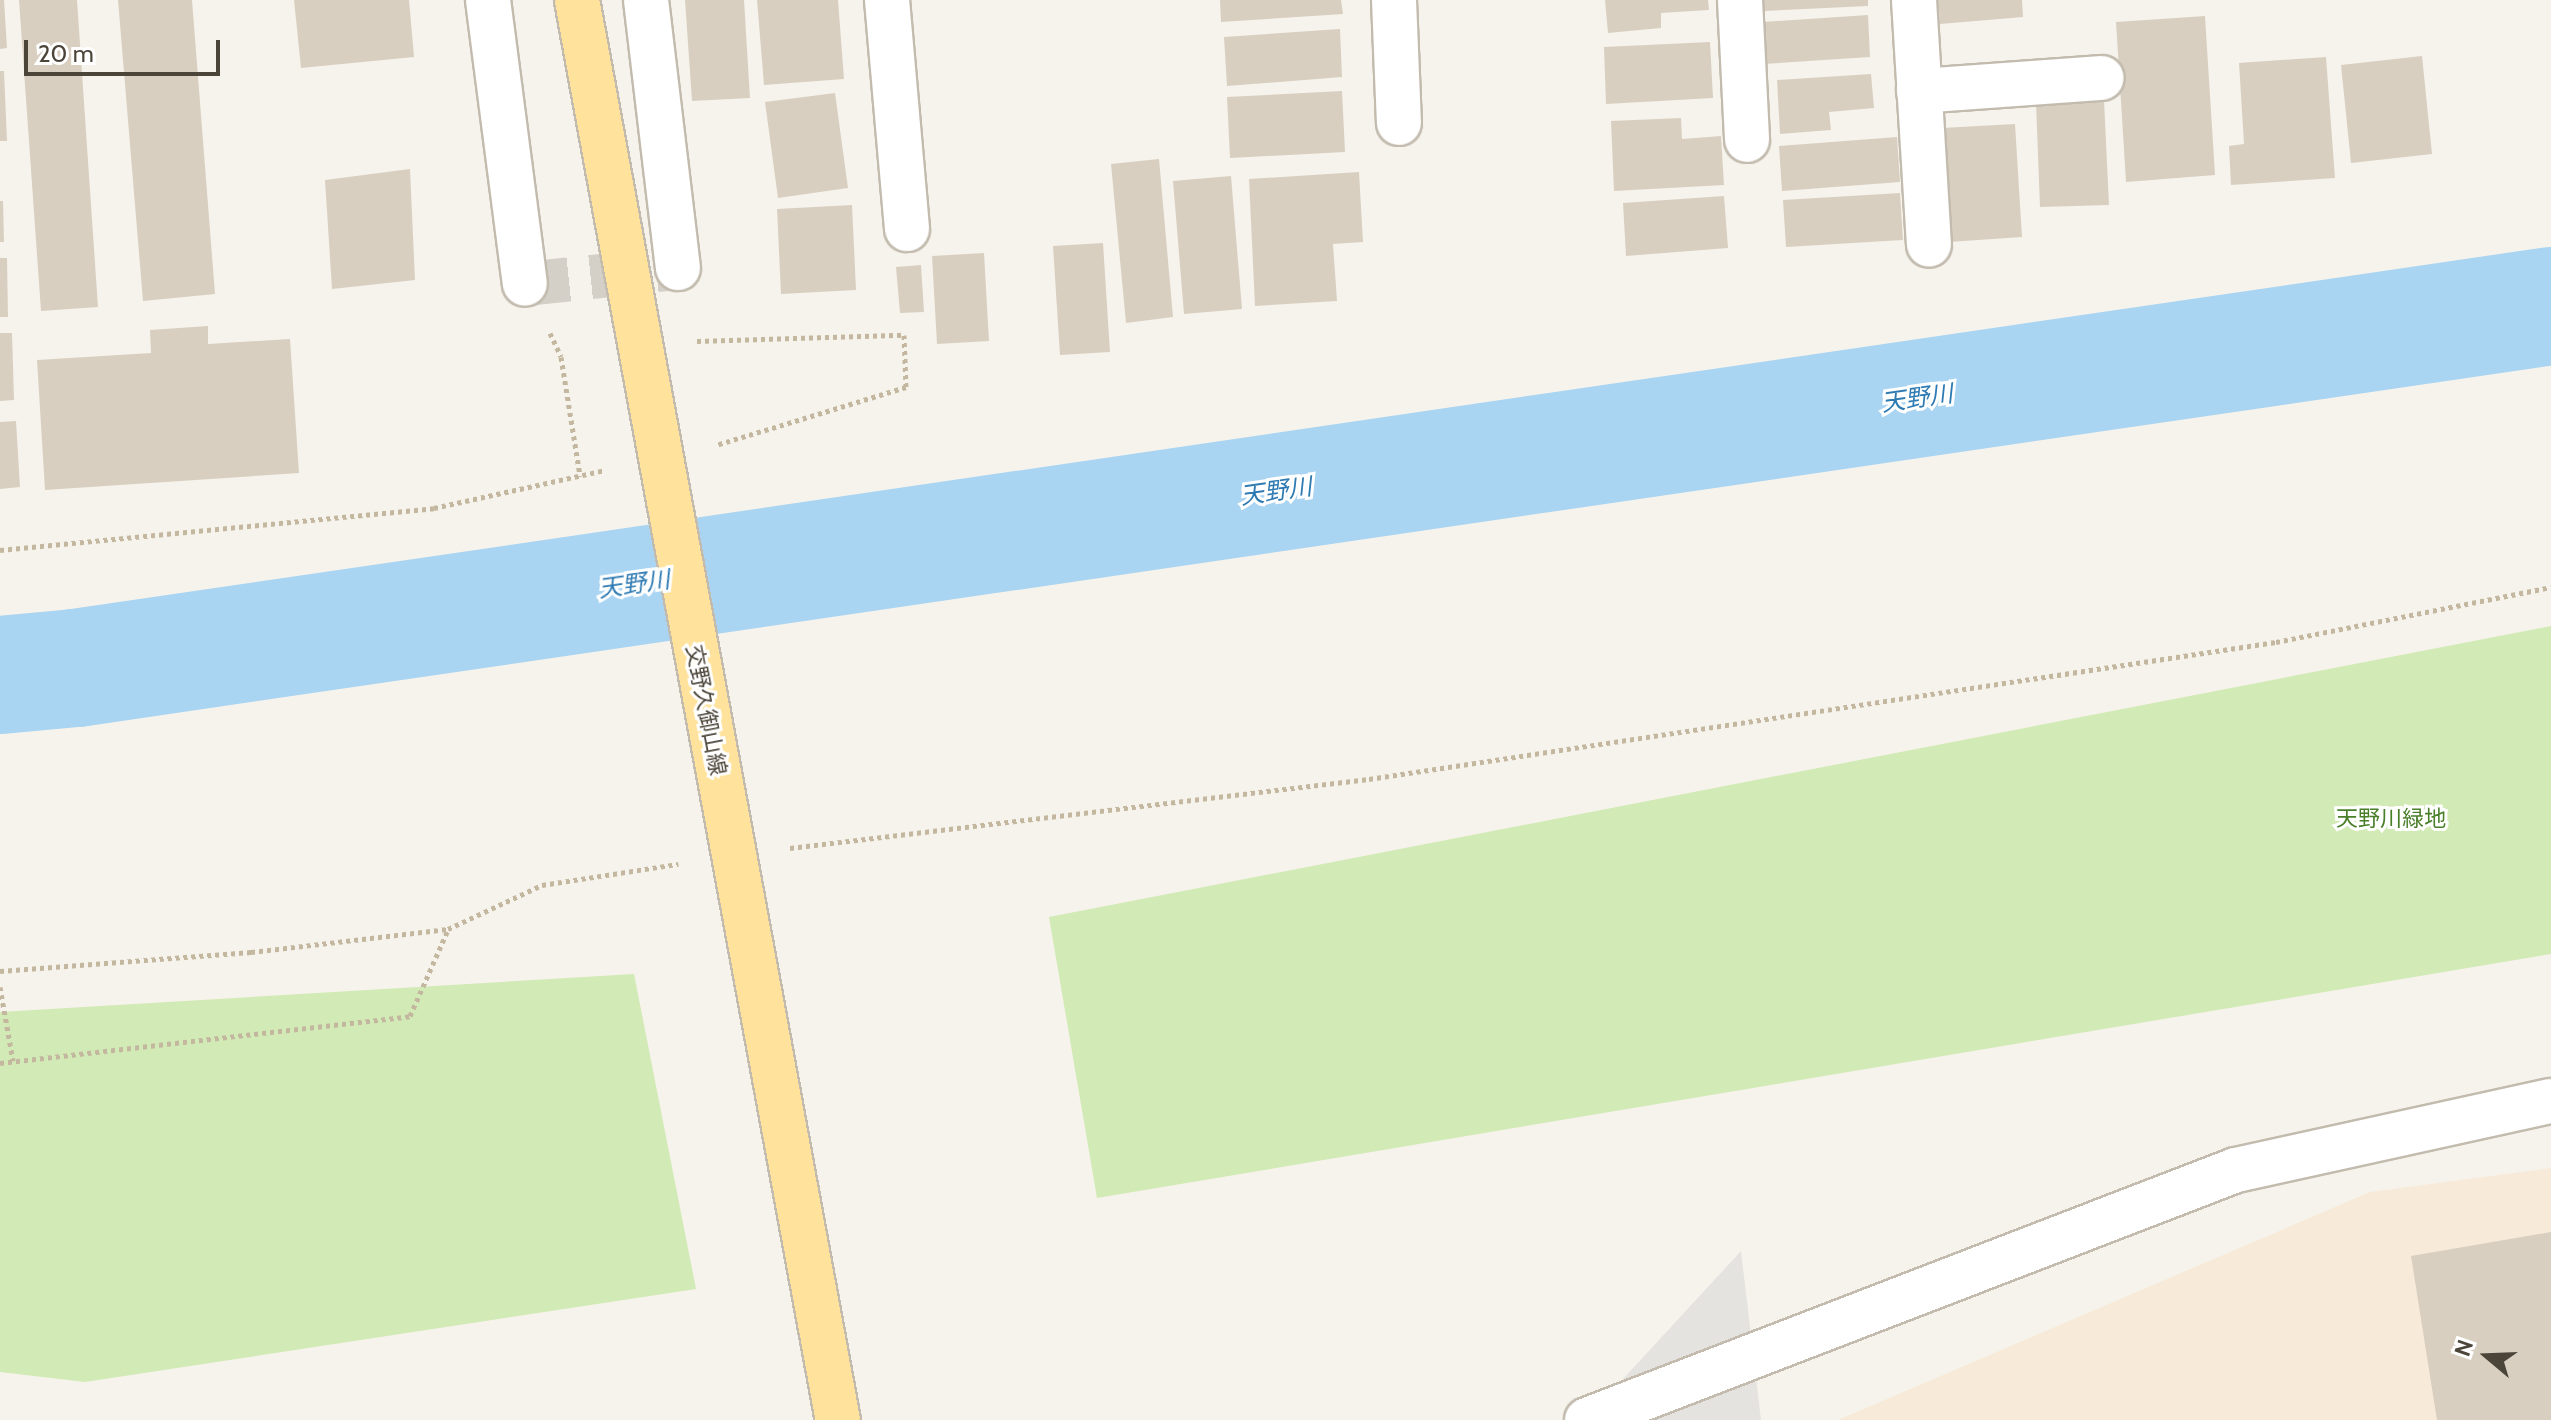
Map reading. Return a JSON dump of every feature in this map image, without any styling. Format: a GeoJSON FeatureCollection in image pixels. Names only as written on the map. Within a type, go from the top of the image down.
{"type":"FeatureCollection","features":[{"type":"Feature","properties":{"kind":"main road","name":"交野久御山線"},"geometry":{"type":"LineString","coordinates":[[577,0],[661,472],[838,1420]]}},
{"type":"Feature","properties":{"kind":"street"},"geometry":{"type":"LineString","coordinates":[[488,0],[525,284]]}},
{"type":"Feature","properties":{"kind":"street"},"geometry":{"type":"LineString","coordinates":[[646,0],[678,268]]}},
{"type":"Feature","properties":{"kind":"street"},"geometry":{"type":"LineString","coordinates":[[887,0],[907,229]]}},
{"type":"Feature","properties":{"kind":"street"},"geometry":{"type":"LineString","coordinates":[[1394,0],[1399,123]]}},
{"type":"Feature","properties":{"kind":"street"},"geometry":{"type":"LineString","coordinates":[[1740,0],[1747,140]]}},
{"type":"Feature","properties":{"kind":"street"},"geometry":{"type":"LineString","coordinates":[[1914,0],[1929,245]]}},
{"type":"Feature","properties":{"kind":"street"},"geometry":{"type":"LineString","coordinates":[[1919,91],[2102,78]]}},
{"type":"Feature","properties":{"kind":"street"},"geometry":{"type":"LineString","coordinates":[[1583,1419],[2236,1170],[2551,1101]]}},
{"type":"Feature","properties":{"kind":"path"},"geometry":{"type":"LineString","coordinates":[[661,472],[745,439],[906,387],[904,335],[690,341],[678,268]]}},
{"type":"Feature","properties":{"kind":"path"},"geometry":{"type":"LineString","coordinates":[[0,550],[434,508],[580,476],[561,357]]}},
{"type":"Feature","properties":{"kind":"path"},"geometry":{"type":"LineString","coordinates":[[0,971],[251,952],[448,929],[542,885],[734,855],[1369,779],[2276,642],[2551,587]]}},
{"type":"Feature","properties":{"kind":"path"},"geometry":{"type":"LineString","coordinates":[[0,1063],[410,1016],[448,929]]}},
{"type":"Feature","properties":{"kind":"path"},"geometry":{"type":"LineString","coordinates":[[0,987],[13,1061]]}},
{"type":"Feature","properties":{"kind":"shaded area"},"geometry":{"type":"Polygon","coordinates":[[[2551,1168],[2551,1420],[1838,1420],[2370,1192],[2551,1168]]]}},
{"type":"Feature","properties":{"kind":"shaded area"},"geometry":{"type":"Polygon","coordinates":[[[1741,1251],[1761,1420],[1587,1420],[1587,1418],[1741,1251]]]}},
{"type":"Feature","properties":{"kind":"green space","name":"天野川緑地"},"geometry":{"type":"Polygon","coordinates":[[[2551,626],[2551,954],[1097,1198],[1049,917],[2551,626]]]}},
{"type":"Feature","properties":{"kind":"green space"},"geometry":{"type":"Polygon","coordinates":[[[634,974],[696,1289],[85,1382],[0,1372],[0,1012],[634,974]]]}},
{"type":"Feature","properties":{"kind":"building"},"geometry":{"type":"Polygon","coordinates":[[[0,0],[4,0],[7,48],[0,49],[0,0]]]}},
{"type":"Feature","properties":{"kind":"building"},"geometry":{"type":"Polygon","coordinates":[[[19,0],[77,0],[98,307],[41,311],[19,0]]]}},
{"type":"Feature","properties":{"kind":"building"},"geometry":{"type":"Polygon","coordinates":[[[118,0],[192,0],[215,294],[143,301],[118,0]]]}},
{"type":"Feature","properties":{"kind":"building"},"geometry":{"type":"Polygon","coordinates":[[[294,0],[409,0],[414,57],[301,68],[294,0]]]}},
{"type":"Feature","properties":{"kind":"building"},"geometry":{"type":"Polygon","coordinates":[[[685,0],[744,0],[750,98],[692,101],[685,0]]]}},
{"type":"Feature","properties":{"kind":"building"},"geometry":{"type":"Polygon","coordinates":[[[757,0],[838,0],[844,79],[764,85],[757,0]]]}},
{"type":"Feature","properties":{"kind":"building"},"geometry":{"type":"Polygon","coordinates":[[[1220,0],[1341,0],[1343,14],[1221,22],[1220,0]]]}},
{"type":"Feature","properties":{"kind":"building"},"geometry":{"type":"Polygon","coordinates":[[[1605,0],[1708,0],[1709,10],[1661,13],[1661,28],[1608,33],[1605,0]]]}},
{"type":"Feature","properties":{"kind":"building"},"geometry":{"type":"Polygon","coordinates":[[[1763,0],[1868,0],[1868,6],[1764,11],[1763,0]]]}},
{"type":"Feature","properties":{"kind":"building"},"geometry":{"type":"Polygon","coordinates":[[[1938,0],[2022,0],[2023,17],[1940,24],[1938,0]]]}},
{"type":"Feature","properties":{"kind":"building"},"geometry":{"type":"Polygon","coordinates":[[[1868,15],[1870,57],[1764,64],[1762,22],[1868,15]]]}},
{"type":"Feature","properties":{"kind":"building"},"geometry":{"type":"Polygon","coordinates":[[[2205,16],[2215,175],[2126,182],[2116,22],[2205,16]]]}},
{"type":"Feature","properties":{"kind":"building"},"geometry":{"type":"Polygon","coordinates":[[[1340,29],[1342,77],[1227,86],[1224,37],[1340,29]]]}},
{"type":"Feature","properties":{"kind":"building"},"geometry":{"type":"Polygon","coordinates":[[[1710,42],[1713,98],[1606,104],[1604,47],[1710,42]]]}},
{"type":"Feature","properties":{"kind":"building"},"geometry":{"type":"Polygon","coordinates":[[[2422,56],[2432,154],[2351,163],[2341,65],[2422,56]]]}},
{"type":"Feature","properties":{"kind":"building"},"geometry":{"type":"Polygon","coordinates":[[[2326,57],[2335,178],[2231,185],[2229,146],[2244,144],[2239,63],[2326,57]]]}},
{"type":"Feature","properties":{"kind":"building"},"geometry":{"type":"Polygon","coordinates":[[[0,71],[4,71],[7,141],[0,141],[0,71]]]}},
{"type":"Feature","properties":{"kind":"building"},"geometry":{"type":"Polygon","coordinates":[[[1871,74],[1874,108],[1829,112],[1831,130],[1780,134],[1777,80],[1871,74]]]}},
{"type":"Feature","properties":{"kind":"building"},"geometry":{"type":"Polygon","coordinates":[[[1342,91],[1345,152],[1230,158],[1227,97],[1342,91]]]}},
{"type":"Feature","properties":{"kind":"building"},"geometry":{"type":"Polygon","coordinates":[[[835,93],[848,188],[778,198],[765,102],[835,93]]]}},
{"type":"Feature","properties":{"kind":"building"},"geometry":{"type":"Polygon","coordinates":[[[2104,100],[2109,205],[2040,207],[2036,103],[2104,100]]]}},
{"type":"Feature","properties":{"kind":"building"},"geometry":{"type":"Polygon","coordinates":[[[1681,118],[1682,139],[1721,136],[1724,185],[1614,191],[1611,121],[1681,118]]]}},
{"type":"Feature","properties":{"kind":"building"},"geometry":{"type":"Polygon","coordinates":[[[2015,124],[2022,237],[1949,242],[1942,128],[2015,124]]]}},
{"type":"Feature","properties":{"kind":"building"},"geometry":{"type":"Polygon","coordinates":[[[1897,137],[1900,182],[1782,191],[1779,146],[1897,137]]]}},
{"type":"Feature","properties":{"kind":"building"},"geometry":{"type":"Polygon","coordinates":[[[1159,159],[1173,317],[1126,323],[1111,164],[1159,159]]]}},
{"type":"Feature","properties":{"kind":"building"},"geometry":{"type":"Polygon","coordinates":[[[410,169],[415,280],[332,289],[325,180],[410,169]]]}},
{"type":"Feature","properties":{"kind":"building"},"geometry":{"type":"Polygon","coordinates":[[[1359,172],[1363,242],[1333,244],[1337,301],[1255,306],[1249,179],[1359,172]]]}},
{"type":"Feature","properties":{"kind":"building"},"geometry":{"type":"Polygon","coordinates":[[[1231,176],[1242,309],[1184,314],[1173,181],[1231,176]]]}},
{"type":"Feature","properties":{"kind":"building"},"geometry":{"type":"Polygon","coordinates":[[[1900,193],[1903,240],[1786,247],[1783,200],[1900,193]]]}},
{"type":"Feature","properties":{"kind":"building"},"geometry":{"type":"Polygon","coordinates":[[[1724,196],[1728,248],[1626,256],[1623,203],[1724,196]]]}},
{"type":"Feature","properties":{"kind":"building"},"geometry":{"type":"Polygon","coordinates":[[[0,201],[3,201],[4,242],[0,242],[0,201]]]}},
{"type":"Feature","properties":{"kind":"building"},"geometry":{"type":"Polygon","coordinates":[[[852,205],[856,290],[781,294],[777,209],[852,205]]]}},
{"type":"Feature","properties":{"kind":"building"},"geometry":{"type":"Polygon","coordinates":[[[1103,243],[1110,352],[1060,355],[1053,246],[1103,243]]]}},
{"type":"Feature","properties":{"kind":"building"},"geometry":{"type":"Polygon","coordinates":[[[984,253],[989,341],[937,344],[932,256],[984,253]]]}},
{"type":"Feature","properties":{"kind":"building"},"geometry":{"type":"Polygon","coordinates":[[[0,258],[7,258],[8,317],[0,317],[0,258]]]}},
{"type":"Feature","properties":{"kind":"building"},"geometry":{"type":"Polygon","coordinates":[[[921,265],[924,312],[900,313],[896,267],[921,265]]]}},
{"type":"Feature","properties":{"kind":"building"},"geometry":{"type":"Polygon","coordinates":[[[208,326],[208,344],[290,339],[299,473],[45,490],[37,360],[151,353],[150,330],[208,326]]]}},
{"type":"Feature","properties":{"kind":"building"},"geometry":{"type":"Polygon","coordinates":[[[0,333],[12,333],[14,400],[0,401],[0,333]]]}},
{"type":"Feature","properties":{"kind":"building"},"geometry":{"type":"Polygon","coordinates":[[[16,421],[20,487],[0,489],[0,422],[16,421]]]}},
{"type":"Feature","properties":{"kind":"building"},"geometry":{"type":"Polygon","coordinates":[[[2551,1232],[2551,1420],[2437,1420],[2411,1256],[2551,1232]]]}},
{"type":"Feature","properties":{"kind":"waterway","name":"天野川"},"geometry":{"type":"LineString","coordinates":[[0,675],[76,668],[2551,306]]}},
{"type":"Feature","properties":{"kind":"tunnel"},"geometry":{"type":"LineString","coordinates":[[525,284],[678,268]]}}]}
